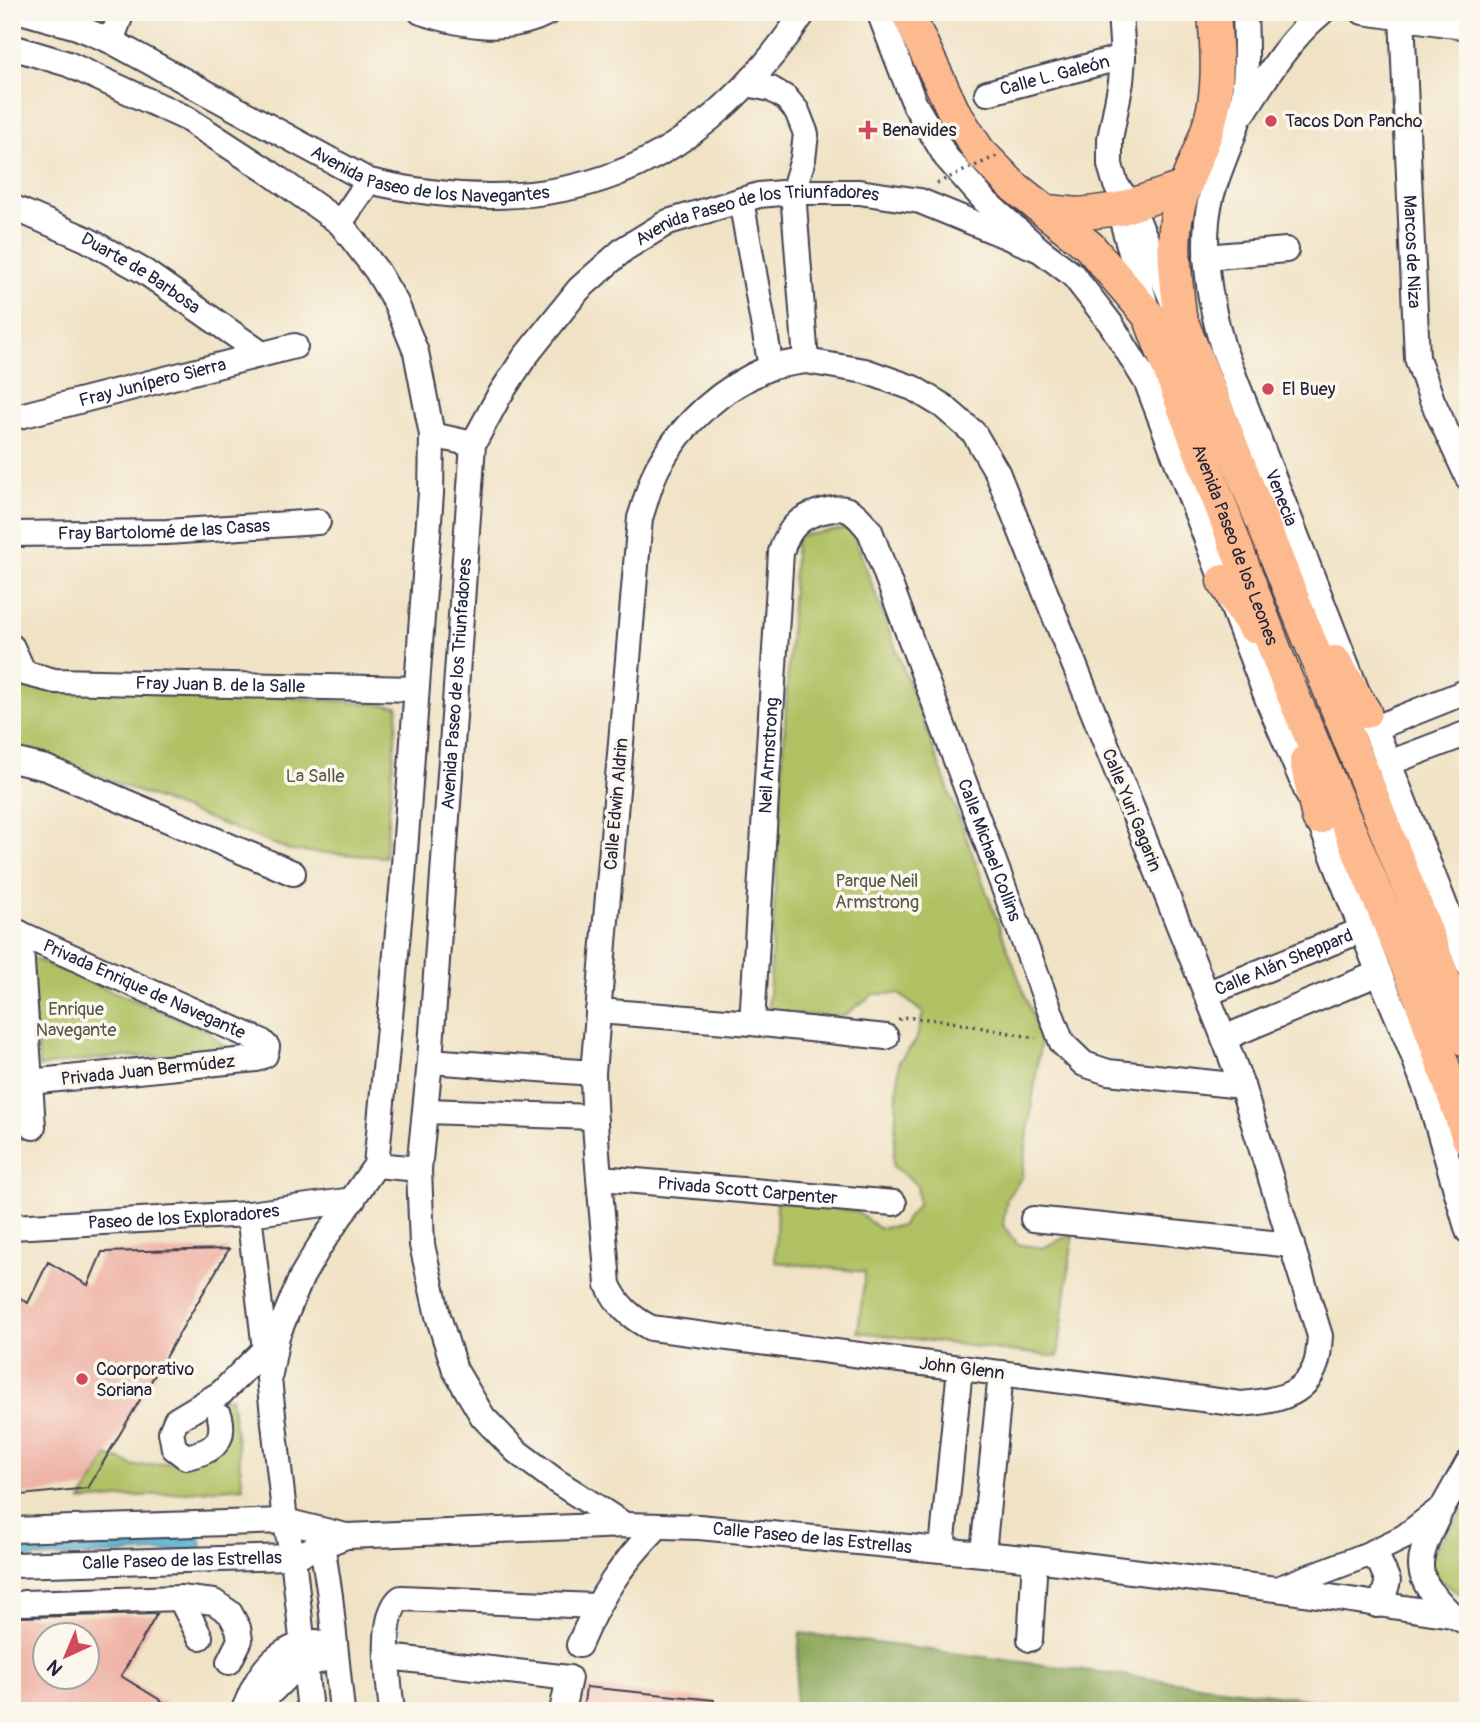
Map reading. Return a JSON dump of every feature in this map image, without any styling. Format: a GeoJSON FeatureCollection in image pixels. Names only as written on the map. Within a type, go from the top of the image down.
{"type":"FeatureCollection","features":[{"type":"Feature","properties":{"kind":"main road","name":"Avenida Paseo de los Leones"},"geometry":{"type":"LineString","coordinates":[[907,12],[953,110],[979,151],[1013,185],[1089,246],[1165,317],[1282,571],[1468,1042]]}},
{"type":"Feature","properties":{"kind":"main road","name":"Avenida Paseo de los Leones"},"geometry":{"type":"LineString","coordinates":[[1214,12],[1217,80],[1214,105],[1205,137],[1185,187],[1175,231],[1165,317],[1286,678],[1420,997],[1468,1138]]}},
{"type":"Feature","properties":{"kind":"main road"},"geometry":{"type":"LineString","coordinates":[[1047,211],[1079,214],[1185,187]]}},
{"type":"Feature","properties":{"kind":"main road"},"geometry":{"type":"LineString","coordinates":[[1282,571],[1370,720]]}},
{"type":"Feature","properties":{"kind":"main road"},"geometry":{"type":"LineString","coordinates":[[1223,581],[1286,678],[1318,818]]}},
{"type":"Feature","properties":{"kind":"street","name":"Avenida Paseo de los Navegantes"},"geometry":{"type":"LineString","coordinates":[[24,12],[79,20],[111,41],[369,181],[412,191],[473,198],[537,195],[618,175],[679,143],[748,84],[782,46],[804,12]]}},
{"type":"Feature","properties":{"kind":"street"},"geometry":{"type":"LineString","coordinates":[[111,41],[121,12]]}},
{"type":"Feature","properties":{"kind":"street"},"geometry":{"type":"LineString","coordinates":[[421,12],[455,23],[492,28],[534,20],[549,12]]}},
{"type":"Feature","properties":{"kind":"street"},"geometry":{"type":"LineString","coordinates":[[879,12],[915,105],[946,157],[985,201],[1040,250],[1073,275],[1111,324],[1147,383],[1269,703],[1409,1044],[1430,1100],[1468,1231]]}},
{"type":"Feature","properties":{"kind":"street"},"geometry":{"type":"LineString","coordinates":[[1120,12],[1123,57],[1109,151],[1113,178],[1165,317]]}},
{"type":"Feature","properties":{"kind":"street","name":"Venecia"},"geometry":{"type":"LineString","coordinates":[[1244,12],[1247,63],[1245,92],[1207,219],[1206,257],[1210,302],[1223,348],[1468,964]]}},
{"type":"Feature","properties":{"kind":"street"},"geometry":{"type":"LineString","coordinates":[[1238,122],[1280,57],[1304,27],[1322,12]]}},
{"type":"Feature","properties":{"kind":"street"},"geometry":{"type":"LineString","coordinates":[[1363,12],[1468,27]]}},
{"type":"Feature","properties":{"kind":"street","name":"Marcos de Niza"},"geometry":{"type":"LineString","coordinates":[[1402,16],[1414,338],[1417,358],[1432,400],[1468,478]]}},
{"type":"Feature","properties":{"kind":"street"},"geometry":{"type":"LineString","coordinates":[[12,47],[68,64],[186,118],[269,172],[340,223],[377,271],[396,303],[416,352],[432,435],[431,493],[403,879],[376,1165],[321,1244],[297,1286],[277,1336],[269,1379]]}},
{"type":"Feature","properties":{"kind":"street","name":"Calle L. Galeón"},"geometry":{"type":"LineString","coordinates":[[988,93],[1123,57]]}},
{"type":"Feature","properties":{"kind":"street"},"geometry":{"type":"LineString","coordinates":[[748,84],[771,89],[786,98],[797,111],[806,134],[803,159],[793,192],[789,364]]}},
{"type":"Feature","properties":{"kind":"street"},"geometry":{"type":"LineString","coordinates":[[340,223],[369,181]]}},
{"type":"Feature","properties":{"kind":"street","name":"Avenida Paseo de los Triunfadores"},"geometry":{"type":"LineString","coordinates":[[625,1525],[556,1481],[516,1451],[483,1417],[455,1370],[422,1245],[419,1169],[430,1061],[473,444],[499,396],[524,358],[579,289],[624,249],[668,222],[741,200],[793,192],[859,192],[920,201],[1040,250]]}},
{"type":"Feature","properties":{"kind":"street"},"geometry":{"type":"LineString","coordinates":[[741,200],[789,364]]}},
{"type":"Feature","properties":{"kind":"street","name":"Duarte de Barbosa"},"geometry":{"type":"LineString","coordinates":[[12,207],[86,239],[145,272],[262,354]]}},
{"type":"Feature","properties":{"kind":"street"},"geometry":{"type":"LineString","coordinates":[[1206,257],[1286,250]]}},
{"type":"Feature","properties":{"kind":"street","name":"Fray Junípero Sierra"},"geometry":{"type":"LineString","coordinates":[[12,418],[295,346]]}},
{"type":"Feature","properties":{"kind":"street","name":"Calle Yuri Gagarin"},"geometry":{"type":"LineString","coordinates":[[789,364],[865,371],[913,388],[943,406],[974,433],[997,472],[1242,1086],[1320,1336],[1316,1365],[1302,1386]]}},
{"type":"Feature","properties":{"kind":"street","name":"Calle Edwin Aldrin"},"geometry":{"type":"LineString","coordinates":[[624,1311],[608,1284],[594,1117],[593,1073],[640,518],[657,468],[680,433],[707,405],[740,384],[789,364]]}},
{"type":"Feature","properties":{"kind":"street"},"geometry":{"type":"LineString","coordinates":[[432,435],[473,444]]}},
{"type":"Feature","properties":{"kind":"street","name":"Calle Michael Collins"},"geometry":{"type":"LineString","coordinates":[[823,511],[844,508],[857,516],[870,531],[1062,1043],[1084,1064],[1108,1072],[1242,1086]]}},
{"type":"Feature","properties":{"kind":"street","name":"Neil Armstrong"},"geometry":{"type":"LineString","coordinates":[[752,1023],[781,552],[786,535],[795,523],[823,511]]}},
{"type":"Feature","properties":{"kind":"street","name":"Fray Bartolomé de las Casas"},"geometry":{"type":"LineString","coordinates":[[12,534],[167,532],[318,522]]}},
{"type":"Feature","properties":{"kind":"street","name":"Fray Juan B. de la Salle"},"geometry":{"type":"LineString","coordinates":[[12,646],[24,673],[55,681],[416,689]]}},
{"type":"Feature","properties":{"kind":"street"},"geometry":{"type":"LineString","coordinates":[[1370,720],[1468,691]]}},
{"type":"Feature","properties":{"kind":"street"},"geometry":{"type":"LineString","coordinates":[[1389,763],[1468,733]]}},
{"type":"Feature","properties":{"kind":"street"},"geometry":{"type":"LineString","coordinates":[[12,760],[46,768],[293,873]]}},
{"type":"Feature","properties":{"kind":"street","name":"Calle Alán Sheppard"},"geometry":{"type":"LineString","coordinates":[[1206,994],[1362,930]]}},
{"type":"Feature","properties":{"kind":"street"},"geometry":{"type":"LineString","coordinates":[[16,932],[33,1127]]}},
{"type":"Feature","properties":{"kind":"street","name":"Privada Enrique de Navegante"},"geometry":{"type":"LineString","coordinates":[[16,932],[261,1041],[267,1047],[265,1055]]}},
{"type":"Feature","properties":{"kind":"street"},"geometry":{"type":"LineString","coordinates":[[1224,1038],[1379,973]]}},
{"type":"Feature","properties":{"kind":"street"},"geometry":{"type":"LineString","coordinates":[[598,1012],[752,1023],[886,1037]]}},
{"type":"Feature","properties":{"kind":"street","name":"Privada Juan Bermúdez"},"geometry":{"type":"LineString","coordinates":[[29,1082],[256,1059],[265,1055]]}},
{"type":"Feature","properties":{"kind":"street"},"geometry":{"type":"LineString","coordinates":[[430,1061],[593,1073]]}},
{"type":"Feature","properties":{"kind":"street"},"geometry":{"type":"LineString","coordinates":[[426,1111],[594,1117]]}},
{"type":"Feature","properties":{"kind":"street"},"geometry":{"type":"LineString","coordinates":[[376,1165],[419,1169]]}},
{"type":"Feature","properties":{"kind":"street","name":"Privada Scott Carpenter"},"geometry":{"type":"LineString","coordinates":[[601,1178],[894,1203]]}},
{"type":"Feature","properties":{"kind":"street","name":"Paseo de los Exploradores"},"geometry":{"type":"LineString","coordinates":[[12,1227],[249,1214],[353,1200]]}},
{"type":"Feature","properties":{"kind":"street"},"geometry":{"type":"LineString","coordinates":[[249,1214],[310,1711]]}},
{"type":"Feature","properties":{"kind":"street"},"geometry":{"type":"LineString","coordinates":[[1033,1219],[1292,1245]]}},
{"type":"Feature","properties":{"kind":"street","name":"John Glenn"},"geometry":{"type":"LineString","coordinates":[[624,1311],[651,1328],[1241,1404],[1277,1400],[1302,1386]]}},
{"type":"Feature","properties":{"kind":"street"},"geometry":{"type":"LineString","coordinates":[[220,1417],[223,1430],[216,1444],[206,1453],[186,1457],[174,1448],[171,1432],[176,1420],[221,1393],[265,1349]]}},
{"type":"Feature","properties":{"kind":"street"},"geometry":{"type":"LineString","coordinates":[[942,1549],[960,1368]]}},
{"type":"Feature","properties":{"kind":"street"},"geometry":{"type":"LineString","coordinates":[[983,1553],[1001,1373]]}},
{"type":"Feature","properties":{"kind":"street","name":"Calle Paseo de las Estrellas"},"geometry":{"type":"LineString","coordinates":[[1276,1589],[1369,1554],[1404,1537],[1443,1507],[1468,1463]]}},
{"type":"Feature","properties":{"kind":"street"},"geometry":{"type":"LineString","coordinates":[[1443,1507],[1427,1538],[1419,1562],[1427,1587],[1460,1619]]}},
{"type":"Feature","properties":{"kind":"street","name":"Calle Paseo de las Estrellas"},"geometry":{"type":"LineString","coordinates":[[12,1530],[285,1521],[321,1537],[625,1525],[699,1527],[1035,1559],[1276,1589],[1460,1619]]}},
{"type":"Feature","properties":{"kind":"street"},"geometry":{"type":"LineString","coordinates":[[579,1645],[596,1606],[634,1550],[659,1526]]}},
{"type":"Feature","properties":{"kind":"street"},"geometry":{"type":"LineString","coordinates":[[321,1537],[330,1596],[341,1711]]}},
{"type":"Feature","properties":{"kind":"street","name":"Calle Paseo de las Estrellas"},"geometry":{"type":"LineString","coordinates":[[24,1564],[293,1556],[321,1537]]}},
{"type":"Feature","properties":{"kind":"street"},"geometry":{"type":"LineString","coordinates":[[1369,1554],[1380,1563],[1388,1581],[1383,1598],[1377,1605]]}},
{"type":"Feature","properties":{"kind":"street"},"geometry":{"type":"LineString","coordinates":[[1030,1639],[1035,1559]]}},
{"type":"Feature","properties":{"kind":"street"},"geometry":{"type":"LineString","coordinates":[[18,1608],[32,1586],[24,1564]]}},
{"type":"Feature","properties":{"kind":"street"},"geometry":{"type":"LineString","coordinates":[[18,1608],[180,1598],[214,1602],[230,1613],[238,1628],[240,1640],[229,1662]]}},
{"type":"Feature","properties":{"kind":"street"},"geometry":{"type":"LineString","coordinates":[[180,1598],[200,1637]]}},
{"type":"Feature","properties":{"kind":"street"},"geometry":{"type":"LineString","coordinates":[[392,1711],[388,1622],[395,1603],[401,1598],[596,1606]]}},
{"type":"Feature","properties":{"kind":"street"},"geometry":{"type":"LineString","coordinates":[[253,1703],[276,1656],[287,1649],[303,1654],[334,1648]]}},
{"type":"Feature","properties":{"kind":"street"},"geometry":{"type":"LineString","coordinates":[[388,1657],[569,1678],[562,1711]]}},
{"type":"Feature","properties":{"kind":"path"},"geometry":{"type":"LineString","coordinates":[[937,183],[999,155]]}},
{"type":"Feature","properties":{"kind":"path"},"geometry":{"type":"LineString","coordinates":[[886,1037],[901,1017],[942,1020],[1062,1043]]}},
{"type":"Feature","properties":{"kind":"green space","name":"Parque Neil Armstrong"},"geometry":{"type":"Polygon","coordinates":[[[851,528],[1041,1038],[1022,1177],[1007,1198],[1003,1225],[1017,1244],[1042,1248],[1073,1234],[1058,1357],[858,1332],[865,1272],[775,1262],[777,1201],[856,1211],[878,1228],[901,1226],[918,1204],[917,1185],[893,1166],[899,1061],[916,1041],[923,1013],[899,994],[874,994],[842,1017],[768,1013],[796,536],[851,528]]]}},
{"type":"Feature","properties":{"kind":"green space","name":"La Salle"},"geometry":{"type":"Polygon","coordinates":[[[57,686],[260,695],[398,706],[385,857],[292,851],[20,746],[12,746],[12,687],[57,686]]]}},
{"type":"Feature","properties":{"kind":"green space","name":"Enrique Navegante"},"geometry":{"type":"Polygon","coordinates":[[[29,957],[207,1030],[233,1055],[111,1058],[39,1067],[29,957]]]}},
{"type":"Feature","properties":{"kind":"green space"},"geometry":{"type":"Polygon","coordinates":[[[231,1397],[243,1487],[81,1501],[108,1455],[135,1466],[186,1461],[195,1457],[213,1427],[204,1403],[231,1397]]]}},
{"type":"Feature","properties":{"kind":"green space"},"geometry":{"type":"Polygon","coordinates":[[[1468,1503],[1468,1599],[1437,1579],[1428,1559],[1468,1503]]]}},
{"type":"Feature","properties":{"kind":"green space"},"geometry":{"type":"Polygon","coordinates":[[[800,1633],[1398,1711],[794,1711],[800,1633]]]}},
{"type":"Feature","properties":{"kind":"water"},"geometry":{"type":"Polygon","coordinates":[[[200,1533],[202,1550],[12,1559],[12,1543],[200,1533]]]}},
{"type":"Feature","properties":{"kind":"building","name":"Coorporativo Soriana"},"geometry":{"type":"Polygon","coordinates":[[[229,1249],[88,1488],[12,1496],[12,1293],[28,1303],[48,1262],[88,1285],[102,1252],[229,1249]]]}},
{"type":"Feature","properties":{"kind":"building"},"geometry":{"type":"Polygon","coordinates":[[[157,1614],[121,1676],[178,1711],[12,1711],[12,1620],[20,1617],[157,1614]]]}},
{"type":"Feature","properties":{"kind":"building"},"geometry":{"type":"Polygon","coordinates":[[[586,1687],[714,1700],[714,1711],[583,1711],[586,1687]]]}},
{"type":"Feature","properties":{"kind":"place","name":"Tacos Don Pancho"},"geometry":{"type":"Point","coordinates":[1271,121]}},
{"type":"Feature","properties":{"kind":"place","name":"Benavides"},"geometry":{"type":"Point","coordinates":[868,130]}},
{"type":"Feature","properties":{"kind":"place","name":"El Buey"},"geometry":{"type":"Point","coordinates":[1268,389]}},
{"type":"Feature","properties":{"kind":"place","name":"Coorporativo Soriana"},"geometry":{"type":"Point","coordinates":[82,1379]}}]}
